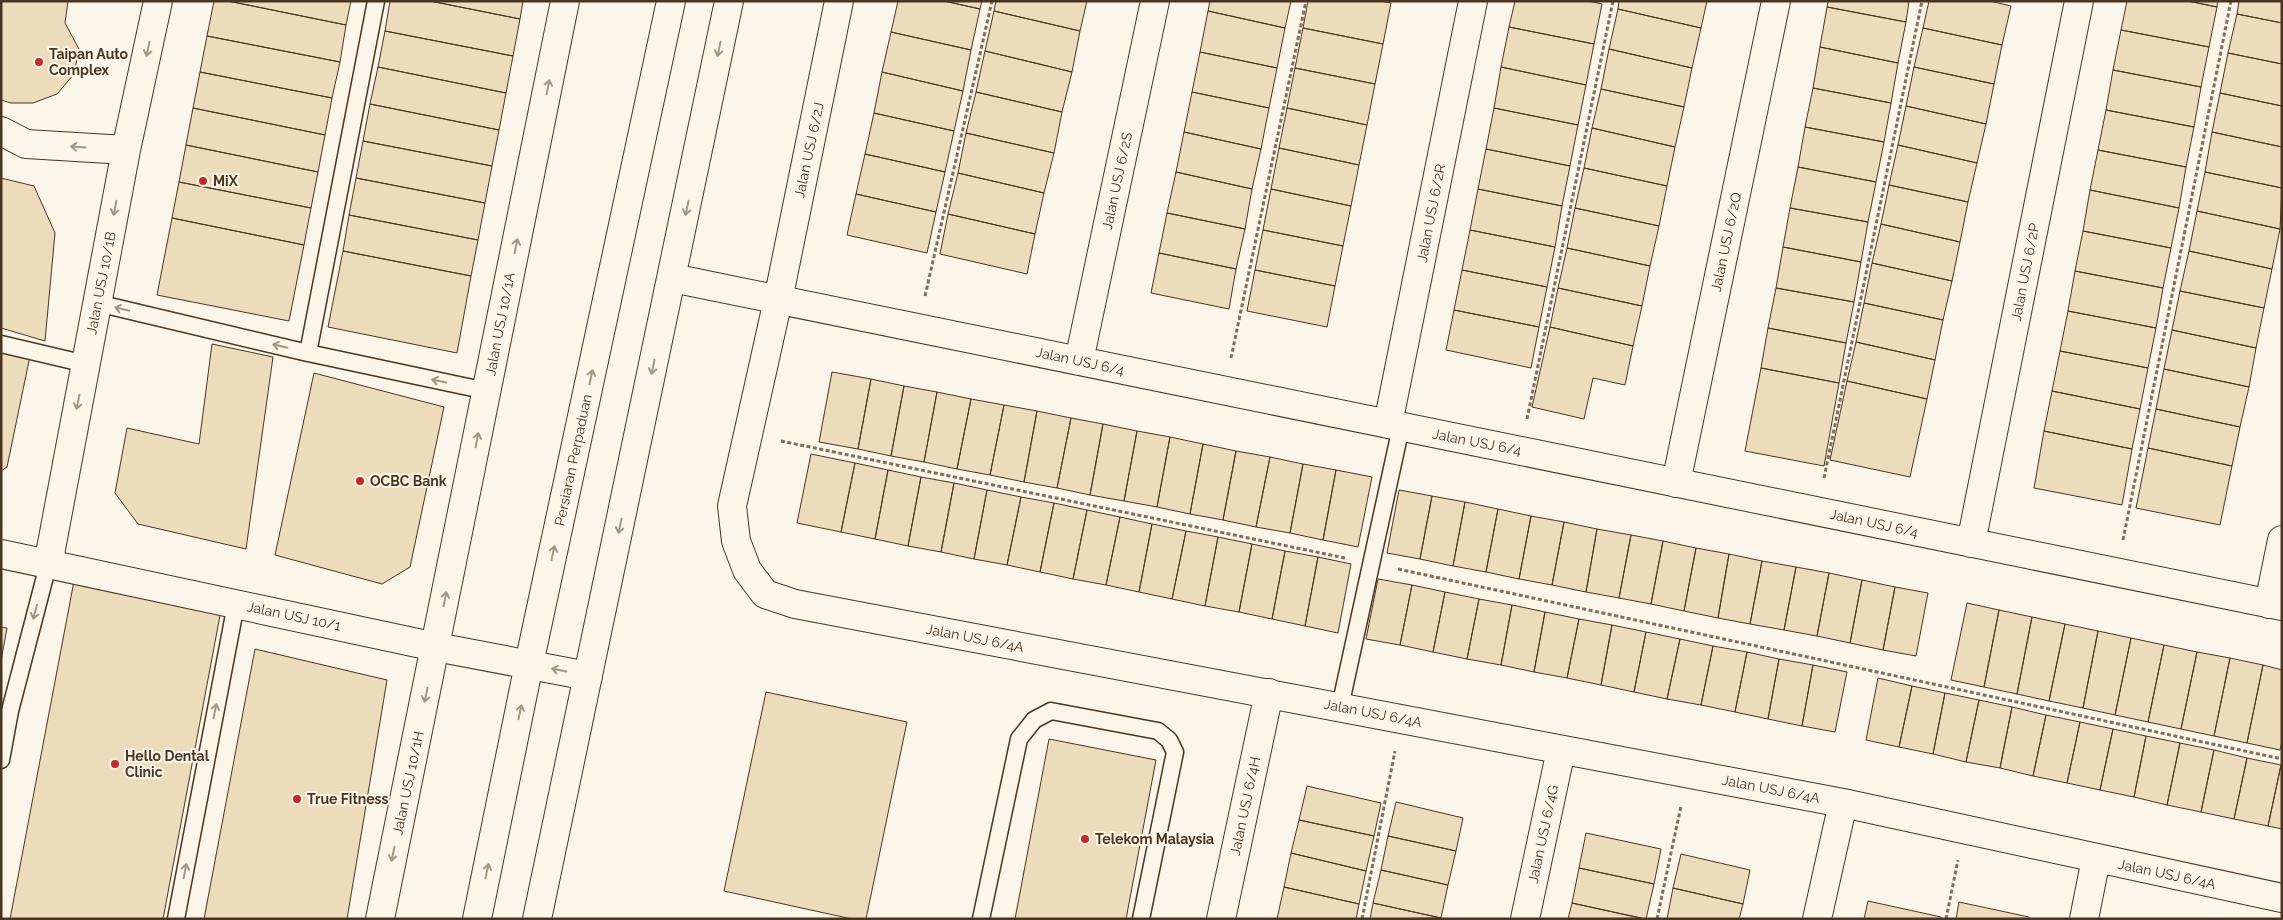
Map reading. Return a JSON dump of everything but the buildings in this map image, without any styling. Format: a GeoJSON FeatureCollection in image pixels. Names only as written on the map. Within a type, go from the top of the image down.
{"type":"FeatureCollection","features":[{"type":"Feature","properties":{"kind":"street","name":"Jalan USJ 10/1B"},"geometry":{"type":"LineString","coordinates":[[48,565],[126,150],[158,1]]}},
{"type":"Feature","properties":{"kind":"street","name":"Jalan USJ 10/1A"},"geometry":{"type":"LineString","coordinates":[[436,647],[565,1]]}},
{"type":"Feature","properties":{"kind":"street","name":"Persiaran Perpaduan"},"geometry":{"type":"LineString","coordinates":[[478,919],[529,664],[671,1]]}},
{"type":"Feature","properties":{"kind":"street"},"geometry":{"type":"LineString","coordinates":[[538,919],[729,1]]}},
{"type":"Feature","properties":{"kind":"street","name":"Jalan USJ 6/2J"},"geometry":{"type":"LineString","coordinates":[[778,300],[839,1]]}},
{"type":"Feature","properties":{"kind":"street","name":"Jalan USJ 6/2S"},"geometry":{"type":"LineString","coordinates":[[1079,361],[1155,1]]}},
{"type":"Feature","properties":{"kind":"street","name":"Jalan USJ 6/2R"},"geometry":{"type":"LineString","coordinates":[[1395,425],[1473,1]]}},
{"type":"Feature","properties":{"kind":"street","name":"Jalan USJ 6/2Q"},"geometry":{"type":"LineString","coordinates":[[1676,483],[1776,1]]}},
{"type":"Feature","properties":{"kind":"street","name":"Jalan USJ 6/2P"},"geometry":{"type":"LineString","coordinates":[[1971,543],[2079,1]]}},
{"type":"Feature","properties":{"kind":"street"},"geometry":{"type":"LineString","coordinates":[[1,131],[26,144],[126,150]]}},
{"type":"Feature","properties":{"kind":"street","name":"Jalan USJ 6/4"},"geometry":{"type":"LineString","coordinates":[[672,278],[2276,605]]}},
{"type":"Feature","properties":{"kind":"street","name":"Jalan USJ 6/4A"},"geometry":{"type":"LineString","coordinates":[[778,300],[732,506],[736,542],[747,570],[766,594],[795,604],[1843,803],[2282,898]]}},
{"type":"Feature","properties":{"kind":"street"},"geometry":{"type":"LineString","coordinates":[[2276,605],[2282,540]]}},
{"type":"Feature","properties":{"kind":"street","name":"Jalan USJ 10/1"},"geometry":{"type":"LineString","coordinates":[[1,554],[436,647],[588,676]]}},
{"type":"Feature","properties":{"kind":"street","name":"Jalan USJ 10/1H"},"geometry":{"type":"LineString","coordinates":[[380,919],[436,647]]}},
{"type":"Feature","properties":{"kind":"street","name":"Jalan USJ 6/4H"},"geometry":{"type":"LineString","coordinates":[[1221,919],[1269,693]]}},
{"type":"Feature","properties":{"kind":"street","name":"Jalan USJ 6/4G"},"geometry":{"type":"LineString","coordinates":[[1524,919],[1562,750]]}},
{"type":"Feature","properties":{"kind":"street"},"geometry":{"type":"LineString","coordinates":[[1818,919],[1843,803]]}},
{"type":"Feature","properties":{"kind":"street"},"geometry":{"type":"LineString","coordinates":[[2084,919],[2096,859]]}},
{"type":"Feature","properties":{"kind":"lane"},"geometry":{"type":"LineString","coordinates":[[308,353],[376,1]]}},
{"type":"Feature","properties":{"kind":"lane"},"geometry":{"type":"LineString","coordinates":[[97,303],[308,353],[487,391]]}},
{"type":"Feature","properties":{"kind":"lane"},"geometry":{"type":"LineString","coordinates":[[1,344],[86,364]]}},
{"type":"Feature","properties":{"kind":"lane"},"geometry":{"type":"LineString","coordinates":[[1340,707],[1371,563],[1395,425]]}},
{"type":"Feature","properties":{"kind":"lane"},"geometry":{"type":"LineString","coordinates":[[1,760],[6,717],[48,565]]}},
{"type":"Feature","properties":{"kind":"lane"},"geometry":{"type":"LineString","coordinates":[[176,919],[236,604]]}},
{"type":"Feature","properties":{"kind":"lane"},"geometry":{"type":"LineString","coordinates":[[981,919],[1019,739],[1034,720],[1050,711],[1158,731],[1169,740],[1175,752],[1141,919]]}},
{"type":"Feature","properties":{"kind":"path"},"geometry":{"type":"LineString","coordinates":[[918,328],[992,1]]}},
{"type":"Feature","properties":{"kind":"path"},"geometry":{"type":"LineString","coordinates":[[1224,391],[1306,1]]}},
{"type":"Feature","properties":{"kind":"path"},"geometry":{"type":"LineString","coordinates":[[1521,451],[1613,1]]}},
{"type":"Feature","properties":{"kind":"path"},"geometry":{"type":"LineString","coordinates":[[1817,511],[1922,1]]}},
{"type":"Feature","properties":{"kind":"path"},"geometry":{"type":"LineString","coordinates":[[2116,572],[2231,1]]}},
{"type":"Feature","properties":{"kind":"path"},"geometry":{"type":"LineString","coordinates":[[749,434],[1371,563],[2282,759]]}},
{"type":"Feature","properties":{"kind":"path"},"geometry":{"type":"LineString","coordinates":[[1362,919],[1402,719]]}},
{"type":"Feature","properties":{"kind":"path"},"geometry":{"type":"LineString","coordinates":[[1656,919],[1688,773]]}},
{"type":"Feature","properties":{"kind":"path"},"geometry":{"type":"LineString","coordinates":[[1946,919],[1964,830]]}},
{"type":"Feature","properties":{"kind":"place","name":"Taipan Auto Complex"},"geometry":{"type":"Point","coordinates":[39,62]}},
{"type":"Feature","properties":{"kind":"place","name":"MiX"},"geometry":{"type":"Point","coordinates":[203,181]}},
{"type":"Feature","properties":{"kind":"place","name":"OCBC Bank"},"geometry":{"type":"Point","coordinates":[360,481]}},
{"type":"Feature","properties":{"kind":"place","name":"Hello Dental Clinic"},"geometry":{"type":"Point","coordinates":[115,764]}},
{"type":"Feature","properties":{"kind":"place","name":"True Fitness"},"geometry":{"type":"Point","coordinates":[297,799]}},
{"type":"Feature","properties":{"kind":"place","name":"Telekom Malaysia"},"geometry":{"type":"Point","coordinates":[1085,839]}}]}
